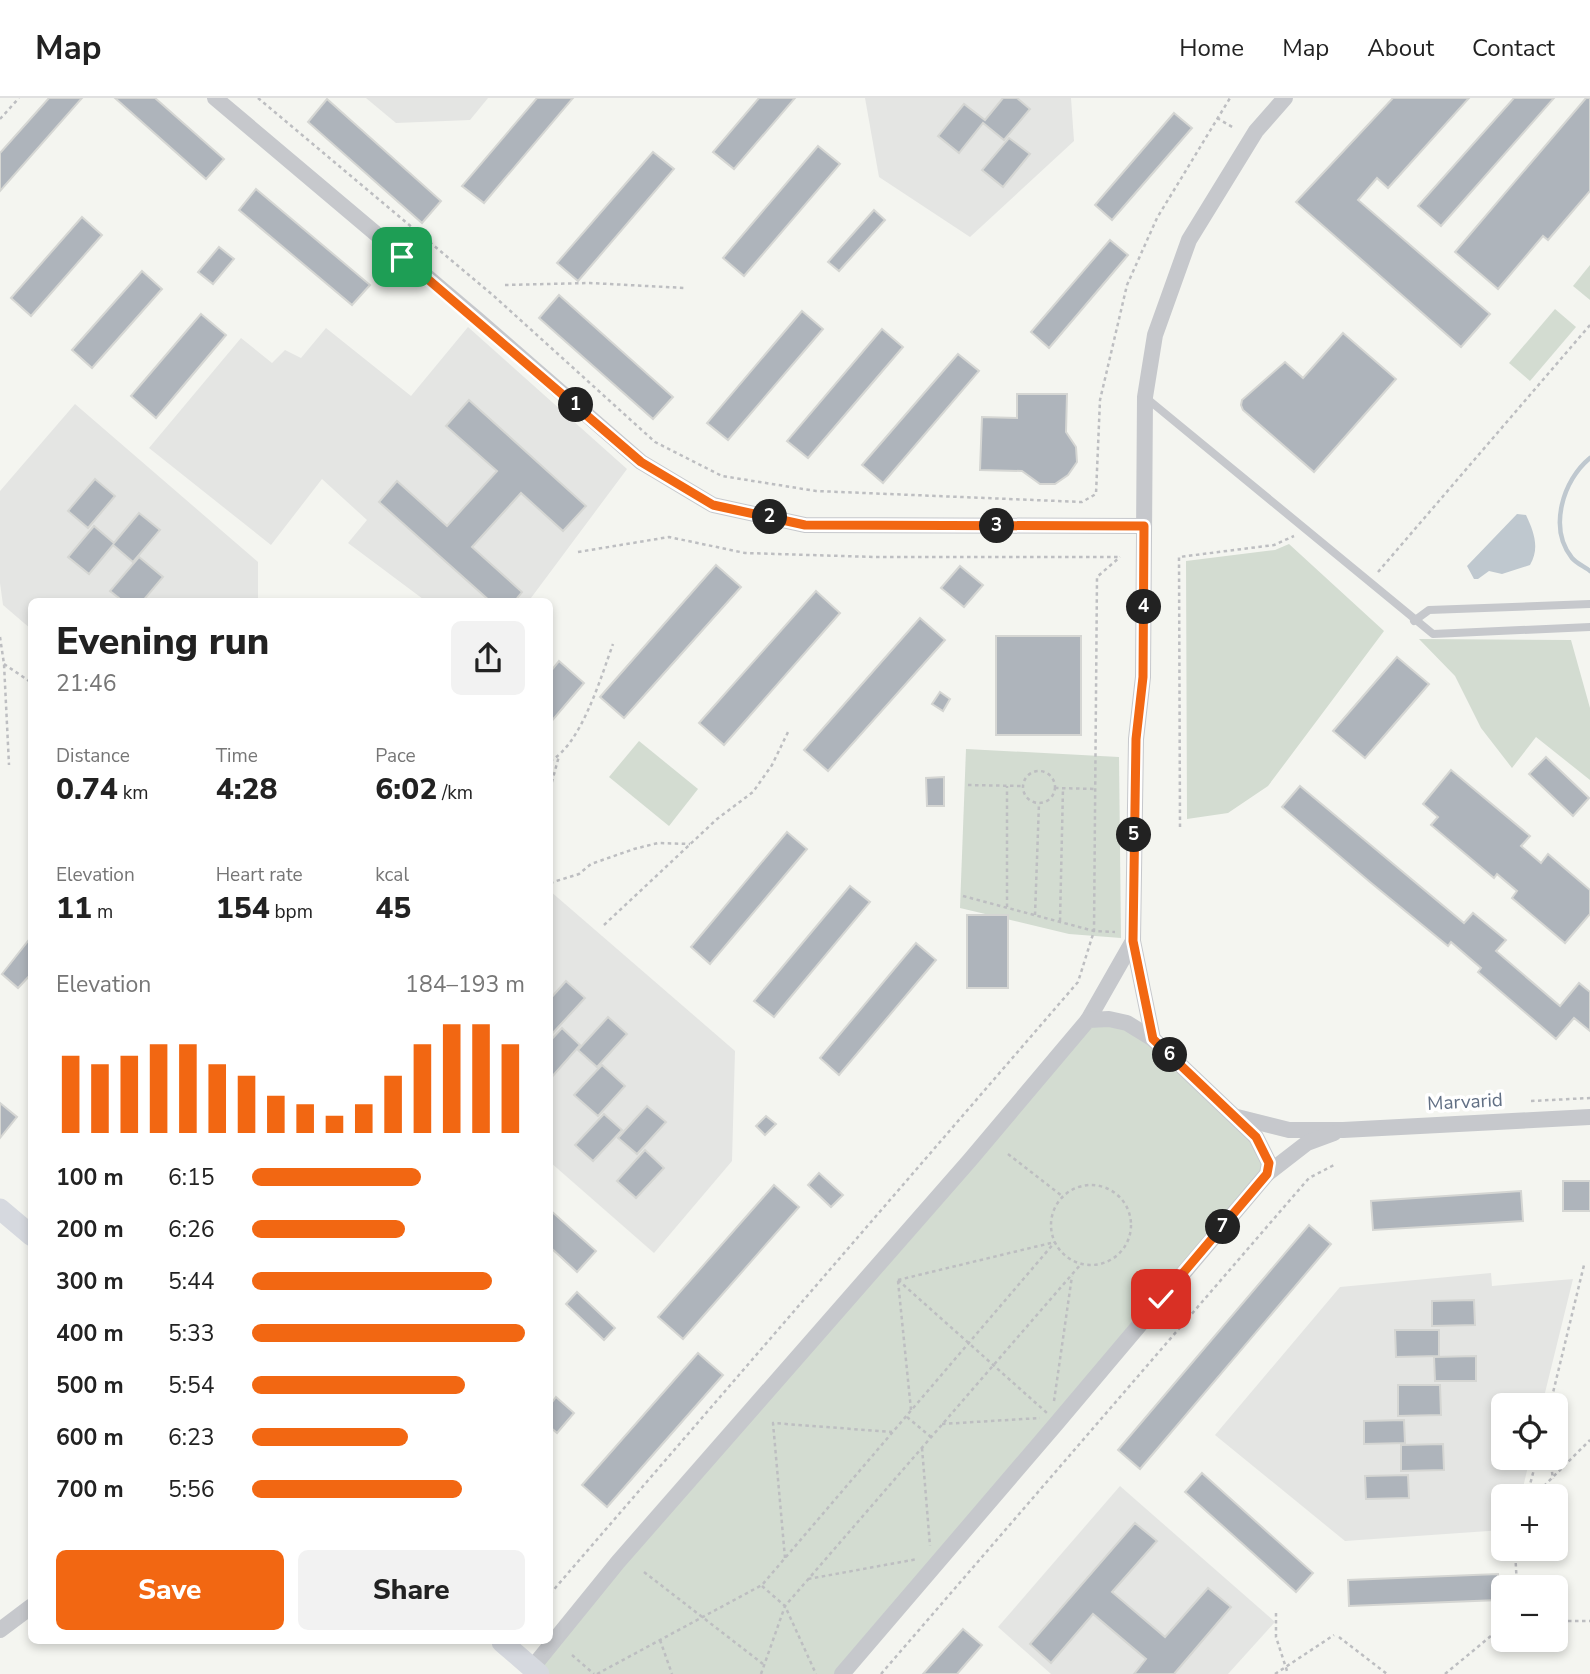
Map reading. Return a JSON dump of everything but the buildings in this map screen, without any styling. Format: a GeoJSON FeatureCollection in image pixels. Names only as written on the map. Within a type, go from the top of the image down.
{"type":"FeatureCollection","features":[{"type":"Feature","properties":{"kind":"street"},"geometry":{"type":"LineString","coordinates":[[215,98],[477,319],[641,462],[713,505],[805,525],[1144,526]]}},
{"type":"Feature","properties":{"kind":"street"},"geometry":{"type":"LineString","coordinates":[[1153,1039],[1133,941],[1136,739],[1143,677],[1145,397],[1155,335],[1189,240],[1256,131],[1285,98]]}},
{"type":"Feature","properties":{"kind":"street"},"geometry":{"type":"LineString","coordinates":[[504,1644],[535,1671],[618,1562],[970,1160],[1088,1020],[1133,941]]}},
{"type":"Feature","properties":{"kind":"street"},"geometry":{"type":"LineString","coordinates":[[1088,1020],[1110,1019],[1127,1023],[1153,1039],[1256,1137],[1269,1163],[1267,1174]]}},
{"type":"Feature","properties":{"kind":"street"},"geometry":{"type":"LineString","coordinates":[[1237,1117],[1289,1130],[1343,1130]]}},
{"type":"Feature","properties":{"kind":"street","name":"Marvarid"},"geometry":{"type":"LineString","coordinates":[[1343,1130],[1590,1117]]}},
{"type":"Feature","properties":{"kind":"street"},"geometry":{"type":"LineString","coordinates":[[842,1674],[1267,1174],[1307,1143],[1343,1130]]}},
{"type":"Feature","properties":{"kind":"street"},"geometry":{"type":"LineString","coordinates":[[0,1209],[28,1233]]}},
{"type":"Feature","properties":{"kind":"street"},"geometry":{"type":"LineString","coordinates":[[0,1630],[28,1609]]}},
{"type":"Feature","properties":{"kind":"lane"},"geometry":{"type":"LineString","coordinates":[[1145,397],[1433,634],[1590,627]]}},
{"type":"Feature","properties":{"kind":"lane"},"geometry":{"type":"LineString","coordinates":[[1415,621],[1429,610],[1590,604]]}},
{"type":"Feature","properties":{"kind":"path"},"geometry":{"type":"LineString","coordinates":[[0,119],[19,98]]}},
{"type":"Feature","properties":{"kind":"path"},"geometry":{"type":"LineString","coordinates":[[258,98],[495,297],[655,442],[722,476],[816,491],[1082,502],[1096,494],[1101,400],[1127,285],[1157,218],[1230,98]]}},
{"type":"Feature","properties":{"kind":"path"},"geometry":{"type":"LineString","coordinates":[[1217,118],[1234,128]]}},
{"type":"Feature","properties":{"kind":"path"},"geometry":{"type":"LineString","coordinates":[[505,285],[590,283],[685,288]]}},
{"type":"Feature","properties":{"kind":"path"},"geometry":{"type":"LineString","coordinates":[[1368,582],[1590,325]]}},
{"type":"Feature","properties":{"kind":"path"},"geometry":{"type":"LineString","coordinates":[[1180,827],[1179,556],[1274,545],[1306,531]]}},
{"type":"Feature","properties":{"kind":"path"},"geometry":{"type":"LineString","coordinates":[[553,1591],[1078,982],[1094,930],[1097,577],[1120,557],[888,557],[745,553],[668,537],[578,552]]}},
{"type":"Feature","properties":{"kind":"path"},"geometry":{"type":"LineString","coordinates":[[0,637],[9,765]]}},
{"type":"Feature","properties":{"kind":"path"},"geometry":{"type":"LineString","coordinates":[[553,778],[559,756],[590,708],[612,644]]}},
{"type":"Feature","properties":{"kind":"path"},"geometry":{"type":"LineString","coordinates":[[4,664],[28,680]]}},
{"type":"Feature","properties":{"kind":"path"},"geometry":{"type":"LineString","coordinates":[[604,925],[717,819],[753,792],[772,765],[789,730]]}},
{"type":"Feature","properties":{"kind":"path"},"geometry":{"type":"LineString","coordinates":[[553,759],[559,756]]}},
{"type":"Feature","properties":{"kind":"path"},"geometry":{"type":"LineString","coordinates":[[1040,771],[1050,776],[1055,788],[1049,800],[1039,803],[1026,796],[1023,786],[1030,774],[1040,771]]}},
{"type":"Feature","properties":{"kind":"path"},"geometry":{"type":"LineString","coordinates":[[968,785],[1023,786]]}},
{"type":"Feature","properties":{"kind":"path"},"geometry":{"type":"LineString","coordinates":[[1007,786],[1007,908]]}},
{"type":"Feature","properties":{"kind":"path"},"geometry":{"type":"LineString","coordinates":[[1055,788],[1096,789]]}},
{"type":"Feature","properties":{"kind":"path"},"geometry":{"type":"LineString","coordinates":[[1060,922],[1063,788]]}},
{"type":"Feature","properties":{"kind":"path"},"geometry":{"type":"LineString","coordinates":[[1035,915],[1039,803]]}},
{"type":"Feature","properties":{"kind":"path"},"geometry":{"type":"LineString","coordinates":[[553,882],[579,874],[591,864],[634,849],[659,843],[690,844]]}},
{"type":"Feature","properties":{"kind":"path"},"geometry":{"type":"LineString","coordinates":[[963,896],[1060,922],[1115,932]]}},
{"type":"Feature","properties":{"kind":"path"},"geometry":{"type":"LineString","coordinates":[[1531,1101],[1590,1098]]}},
{"type":"Feature","properties":{"kind":"path"},"geometry":{"type":"LineString","coordinates":[[1008,1154],[1062,1196]]}},
{"type":"Feature","properties":{"kind":"path"},"geometry":{"type":"LineString","coordinates":[[881,1674],[1309,1178],[1336,1164]]}},
{"type":"Feature","properties":{"kind":"path"},"geometry":{"type":"LineString","coordinates":[[1087,1185],[1101,1186],[1113,1191],[1123,1200],[1132,1224],[1130,1237],[1115,1258],[1104,1264],[1081,1264],[1066,1257],[1055,1242],[1051,1221],[1054,1208],[1062,1196],[1087,1185]]}},
{"type":"Feature","properties":{"kind":"path"},"geometry":{"type":"LineString","coordinates":[[898,1280],[1055,1242]]}},
{"type":"Feature","properties":{"kind":"path"},"geometry":{"type":"LineString","coordinates":[[572,1655],[596,1674],[762,1585],[1055,1242]]}},
{"type":"Feature","properties":{"kind":"path"},"geometry":{"type":"LineString","coordinates":[[761,1674],[785,1606],[1081,1264]]}},
{"type":"Feature","properties":{"kind":"path"},"geometry":{"type":"LineString","coordinates":[[1553,1393],[1584,1265]]}},
{"type":"Feature","properties":{"kind":"path"},"geometry":{"type":"LineString","coordinates":[[1054,1404],[1073,1273]]}},
{"type":"Feature","properties":{"kind":"path"},"geometry":{"type":"LineString","coordinates":[[898,1280],[1052,1417],[942,1424]]}},
{"type":"Feature","properties":{"kind":"path"},"geometry":{"type":"LineString","coordinates":[[898,1280],[911,1410]]}},
{"type":"Feature","properties":{"kind":"path"},"geometry":{"type":"LineString","coordinates":[[906,1416],[931,1437]]}},
{"type":"Feature","properties":{"kind":"path"},"geometry":{"type":"LineString","coordinates":[[785,1558],[773,1423],[892,1432]]}},
{"type":"Feature","properties":{"kind":"path"},"geometry":{"type":"LineString","coordinates":[[1547,1484],[1590,1440]]}},
{"type":"Feature","properties":{"kind":"path"},"geometry":{"type":"LineString","coordinates":[[922,1448],[932,1557]]}},
{"type":"Feature","properties":{"kind":"path"},"geometry":{"type":"LineString","coordinates":[[1552,1470],[1553,1479]]}},
{"type":"Feature","properties":{"kind":"path"},"geometry":{"type":"LineString","coordinates":[[808,1579],[918,1559]]}},
{"type":"Feature","properties":{"kind":"path"},"geometry":{"type":"LineString","coordinates":[[644,1572],[764,1665]]}},
{"type":"Feature","properties":{"kind":"path"},"geometry":{"type":"LineString","coordinates":[[762,1585],[785,1606],[816,1674]]}},
{"type":"Feature","properties":{"kind":"path"},"geometry":{"type":"LineString","coordinates":[[1276,1613],[1276,1637],[1288,1674]]}},
{"type":"Feature","properties":{"kind":"path"},"geometry":{"type":"LineString","coordinates":[[1569,1621],[1590,1621]]}},
{"type":"Feature","properties":{"kind":"path"},"geometry":{"type":"LineString","coordinates":[[1275,1674],[1334,1635]]}},
{"type":"Feature","properties":{"kind":"path"},"geometry":{"type":"LineString","coordinates":[[1445,1674],[1491,1636]]}},
{"type":"Feature","properties":{"kind":"path"},"geometry":{"type":"LineString","coordinates":[[1339,1637],[1387,1674]]}},
{"type":"Feature","properties":{"kind":"path"},"geometry":{"type":"LineString","coordinates":[[660,1640],[672,1674]]}},
{"type":"Feature","properties":{"kind":"shaded area"},"geometry":{"type":"Polygon","coordinates":[[[366,98],[488,98],[470,120],[396,123],[366,98]]]}},
{"type":"Feature","properties":{"kind":"shaded area"},"geometry":{"type":"Polygon","coordinates":[[[865,98],[1071,98],[1074,141],[970,237],[879,177],[865,98]]]}},
{"type":"Feature","properties":{"kind":"shaded area"},"geometry":{"type":"Polygon","coordinates":[[[1590,265],[1590,300],[1573,286],[1590,265]]]}},
{"type":"Feature","properties":{"kind":"shaded area"},"geometry":{"type":"Polygon","coordinates":[[[1555,309],[1576,327],[1530,381],[1509,363],[1555,309]]]}},
{"type":"Feature","properties":{"kind":"shaded area"},"geometry":{"type":"Polygon","coordinates":[[[468,327],[627,469],[531,598],[422,598],[348,543],[367,520],[322,479],[271,545],[149,448],[241,338],[272,363],[285,350],[301,358],[326,328],[411,396],[468,327]]]}},
{"type":"Feature","properties":{"kind":"shaded area"},"geometry":{"type":"Polygon","coordinates":[[[75,404],[258,562],[258,598],[28,598],[28,626],[3,605],[0,583],[0,491],[75,404]]]}},
{"type":"Feature","properties":{"kind":"shaded area"},"geometry":{"type":"Polygon","coordinates":[[[1517,514],[1526,515],[1533,534],[1535,552],[1530,565],[1502,574],[1489,571],[1474,579],[1467,566],[1517,514]]]}},
{"type":"Feature","properties":{"kind":"shaded area"},"geometry":{"type":"Polygon","coordinates":[[[1289,544],[1384,631],[1268,786],[1228,813],[1187,819],[1186,561],[1275,550],[1289,544]]]}},
{"type":"Feature","properties":{"kind":"shaded area"},"geometry":{"type":"Polygon","coordinates":[[[1419,639],[1571,640],[1590,708],[1590,780],[1536,737],[1512,768],[1481,728],[1455,676],[1419,639]]]}},
{"type":"Feature","properties":{"kind":"shaded area"},"geometry":{"type":"Polygon","coordinates":[[[639,741],[698,789],[669,826],[609,777],[639,741]]]}},
{"type":"Feature","properties":{"kind":"shaded area"},"geometry":{"type":"Polygon","coordinates":[[[966,749],[1119,757],[1121,938],[1069,934],[960,908],[966,749]]]}},
{"type":"Feature","properties":{"kind":"shaded area"},"geometry":{"type":"Polygon","coordinates":[[[553,894],[735,1051],[732,1161],[654,1253],[553,1165],[553,894]]]}},
{"type":"Feature","properties":{"kind":"shaded area"},"geometry":{"type":"Polygon","coordinates":[[[1088,1020],[1127,1023],[1237,1117],[1269,1163],[842,1674],[539,1674],[557,1640],[1088,1020]]]}},
{"type":"Feature","properties":{"kind":"shaded area"},"geometry":{"type":"Polygon","coordinates":[[[1491,1273],[1492,1286],[1573,1279],[1545,1393],[1491,1393],[1491,1470],[1527,1470],[1524,1484],[1491,1484],[1491,1531],[1345,1541],[1215,1435],[1340,1287],[1491,1273]]]}},
{"type":"Feature","properties":{"kind":"shaded area"},"geometry":{"type":"Polygon","coordinates":[[[1120,1486],[1275,1622],[1228,1674],[1051,1674],[998,1627],[1120,1486]]]}},
{"type":"Feature","properties":{"kind":"waterway"},"geometry":{"type":"LineString","coordinates":[[1590,458],[1580,467],[1566,491],[1560,519],[1565,546],[1574,560],[1590,571]]}},
{"type":"Feature","properties":{"kind":"route"},"geometry":{"type":"LineString","coordinates":[[402,257],[641,462],[713,505],[805,525],[1144,526],[1143,677],[1136,739],[1133,941],[1153,1039],[1256,1137],[1269,1163],[1267,1174],[1161,1299]]}}]}
